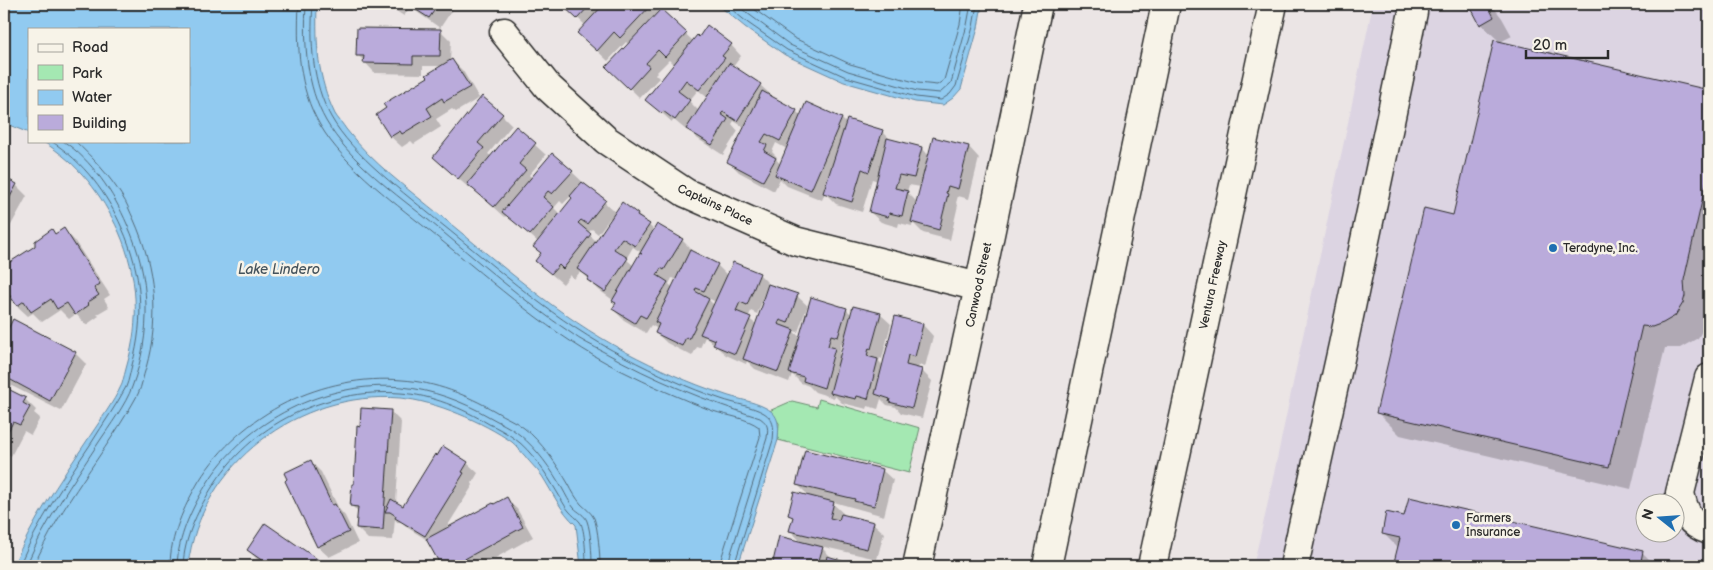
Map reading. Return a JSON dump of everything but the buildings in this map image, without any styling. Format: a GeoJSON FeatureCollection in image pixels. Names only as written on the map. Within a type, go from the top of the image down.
{"type":"FeatureCollection","features":[{"type":"Feature","properties":{"kind":"main road","name":"Canwood Street"},"geometry":{"type":"LineString","coordinates":[[917,566],[979,287],[1038,4]]}},
{"type":"Feature","properties":{"kind":"main road"},"geometry":{"type":"LineString","coordinates":[[1047,566],[1166,4]]}},
{"type":"Feature","properties":{"kind":"main road","name":"Ventura Freeway"},"geometry":{"type":"LineString","coordinates":[[1152,566],[1273,4]]}},
{"type":"Feature","properties":{"kind":"main road"},"geometry":{"type":"LineString","coordinates":[[1294,566],[1305,524],[1343,345],[1413,4]]}},
{"type":"Feature","properties":{"kind":"main road","name":"Captains Place"},"geometry":{"type":"LineString","coordinates":[[504,32],[548,87],[606,140],[686,193],[795,241],[979,287]]}},
{"type":"Feature","properties":{"kind":"main road"},"geometry":{"type":"LineString","coordinates":[[1709,378],[1680,493],[1683,509],[1694,524],[1709,530]]}},
{"type":"Feature","properties":{"kind":"shaded area"},"geometry":{"type":"Polygon","coordinates":[[[1373,4],[1709,4],[1709,566],[1253,566],[1373,4]]]}},
{"type":"Feature","properties":{"kind":"green space"},"geometry":{"type":"Polygon","coordinates":[[[819,399],[920,428],[909,473],[778,440],[779,423],[769,411],[792,401],[817,407],[819,399]]]}},
{"type":"Feature","properties":{"kind":"water","name":"Lake Lindero"},"geometry":{"type":"Polygon","coordinates":[[[4,4],[317,4],[317,33],[321,73],[324,87],[335,114],[367,153],[403,186],[553,306],[601,338],[673,375],[710,390],[761,406],[774,414],[778,422],[778,440],[738,566],[581,566],[576,525],[561,508],[540,473],[514,444],[500,434],[473,420],[428,403],[400,398],[362,399],[326,407],[292,421],[261,441],[234,466],[212,496],[196,529],[188,566],[13,566],[46,503],[119,391],[134,332],[135,298],[133,281],[130,265],[119,232],[105,205],[88,180],[67,159],[43,142],[190,142],[190,28],[28,28],[28,133],[4,123],[4,4]]]}},
{"type":"Feature","properties":{"kind":"water"},"geometry":{"type":"Polygon","coordinates":[[[717,4],[982,4],[978,28],[961,89],[943,105],[915,102],[844,82],[785,55],[745,27],[717,4]]]}},
{"type":"Feature","properties":{"kind":"place","name":"Teradyne, Inc."},"geometry":{"type":"Point","coordinates":[1553,248]}},
{"type":"Feature","properties":{"kind":"place","name":"Farmers Insurance"},"geometry":{"type":"Point","coordinates":[1456,525]}}]}
